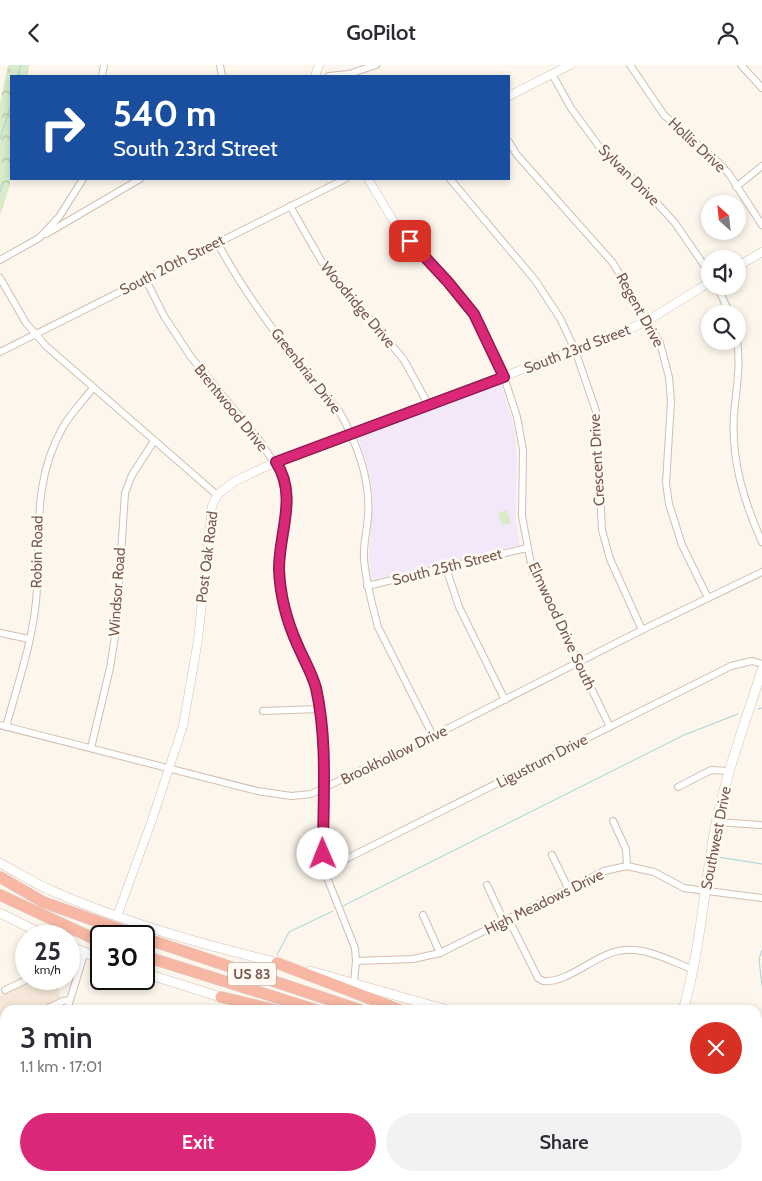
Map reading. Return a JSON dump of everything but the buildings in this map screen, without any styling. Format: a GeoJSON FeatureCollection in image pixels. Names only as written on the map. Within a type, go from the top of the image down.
{"type":"FeatureCollection","features":[{"type":"Feature","properties":{"kind":"highway"},"geometry":{"type":"LineString","coordinates":[[0,877],[43,902],[107,925]]}},
{"type":"Feature","properties":{"kind":"highway"},"geometry":{"type":"LineString","coordinates":[[0,895],[90,938]]}},
{"type":"Feature","properties":{"kind":"highway","name":"US 83"},"geometry":{"type":"LineString","coordinates":[[155,942],[345,1005]]}},
{"type":"Feature","properties":{"kind":"highway","name":"US 83"},"geometry":{"type":"LineString","coordinates":[[155,959],[300,1005]]}},
{"type":"Feature","properties":{"kind":"highway"},"geometry":{"type":"LineString","coordinates":[[277,963],[387,1005]]}},
{"type":"Feature","properties":{"kind":"highway"},"geometry":{"type":"LineString","coordinates":[[221,997],[255,1005]]}},
{"type":"Feature","properties":{"kind":"main road","name":"Southwest Drive"},"geometry":{"type":"LineString","coordinates":[[684,1005],[694,970],[717,822],[730,771],[762,670]]}},
{"type":"Feature","properties":{"kind":"main road"},"geometry":{"type":"LineString","coordinates":[[0,863],[48,889],[117,916],[200,944],[354,982],[430,1005]]}},
{"type":"Feature","properties":{"kind":"main road"},"geometry":{"type":"LineString","coordinates":[[0,913],[24,925]]}},
{"type":"Feature","properties":{"kind":"main road"},"geometry":{"type":"LineString","coordinates":[[80,953],[90,957]]}},
{"type":"Feature","properties":{"kind":"main road"},"geometry":{"type":"LineString","coordinates":[[155,976],[245,1005]]}},
{"type":"Feature","properties":{"kind":"street"},"geometry":{"type":"LineString","coordinates":[[315,75],[319,65]]}},
{"type":"Feature","properties":{"kind":"street"},"geometry":{"type":"LineString","coordinates":[[338,75],[349,74],[376,65]]}},
{"type":"Feature","properties":{"kind":"street"},"geometry":{"type":"LineString","coordinates":[[510,95],[570,65]]}},
{"type":"Feature","properties":{"kind":"street","name":"Hollis Drive"},"geometry":{"type":"LineString","coordinates":[[630,65],[664,115],[719,163],[762,225]]}},
{"type":"Feature","properties":{"kind":"street"},"geometry":{"type":"LineString","coordinates":[[741,65],[762,88]]}},
{"type":"Feature","properties":{"kind":"street","name":"Sylvan Drive"},"geometry":{"type":"LineString","coordinates":[[552,74],[571,108],[598,145],[646,191],[675,223],[701,261]]}},
{"type":"Feature","properties":{"kind":"street","name":"Regent Drive"},"geometry":{"type":"LineString","coordinates":[[510,144],[517,155],[613,263],[662,349],[669,377],[671,401],[666,483],[669,504],[682,545],[708,598]]}},
{"type":"Feature","properties":{"kind":"street"},"geometry":{"type":"LineString","coordinates":[[736,187],[762,166]]}},
{"type":"Feature","properties":{"kind":"street"},"geometry":{"type":"LineString","coordinates":[[39,238],[59,217],[82,180]]}},
{"type":"Feature","properties":{"kind":"street"},"geometry":{"type":"LineString","coordinates":[[0,260],[138,180]]}},
{"type":"Feature","properties":{"kind":"street","name":"South 20th Street"},"geometry":{"type":"LineString","coordinates":[[0,351],[343,180]]}},
{"type":"Feature","properties":{"kind":"street","name":"Elmwood Drive South"},"geometry":{"type":"LineString","coordinates":[[369,180],[396,225],[448,282],[474,314],[504,377],[518,417],[523,450],[522,516],[527,548],[538,582],[610,727]]}},
{"type":"Feature","properties":{"kind":"street","name":"Crescent Drive"},"geometry":{"type":"LineString","coordinates":[[451,180],[535,280],[560,317],[575,350],[596,411],[602,530],[610,559],[642,630]]}},
{"type":"Feature","properties":{"kind":"street","name":"Woodridge Drive"},"geometry":{"type":"LineString","coordinates":[[290,206],[322,262],[404,360],[428,404]]}},
{"type":"Feature","properties":{"kind":"street","name":"Greenbriar Drive"},"geometry":{"type":"LineString","coordinates":[[217,242],[244,291],[280,339],[339,411],[350,434],[364,470],[368,492],[364,558],[367,587],[378,627],[433,736]]}},
{"type":"Feature","properties":{"kind":"street"},"geometry":{"type":"LineString","coordinates":[[746,261],[762,252]]}},
{"type":"Feature","properties":{"kind":"street","name":"Post Oak Road"},"geometry":{"type":"LineString","coordinates":[[0,278],[17,309],[35,334],[93,388],[217,495],[209,521],[198,640],[182,727],[170,767],[117,916]]}},
{"type":"Feature","properties":{"kind":"street","name":"Brentwood Drive"},"geometry":{"type":"LineString","coordinates":[[145,278],[164,316],[190,357],[276,462],[285,479],[287,503],[279,569],[281,592],[291,629],[316,687],[323,733],[324,869],[328,885],[352,938],[356,961],[354,982]]}},
{"type":"Feature","properties":{"kind":"street","name":"South 23rd Street"},"geometry":{"type":"LineString","coordinates":[[217,495],[235,481],[276,462],[504,377],[647,321],[701,288]]}},
{"type":"Feature","properties":{"kind":"street"},"geometry":{"type":"LineString","coordinates":[[738,350],[739,362],[734,415],[736,461],[746,504],[762,542]]}},
{"type":"Feature","properties":{"kind":"street","name":"Robin Road"},"geometry":{"type":"LineString","coordinates":[[3,726],[29,639],[36,601],[38,516],[43,478],[50,456],[63,427],[93,388]]}},
{"type":"Feature","properties":{"kind":"street","name":"Windsor Road"},"geometry":{"type":"LineString","coordinates":[[91,748],[110,668],[116,630],[125,493],[132,475],[154,441]]}},
{"type":"Feature","properties":{"kind":"street","name":"South 25th Street"},"geometry":{"type":"LineString","coordinates":[[367,587],[527,548]]}},
{"type":"Feature","properties":{"kind":"street"},"geometry":{"type":"LineString","coordinates":[[446,568],[459,607],[505,700]]}},
{"type":"Feature","properties":{"kind":"street","name":"Brookhollow Drive"},"geometry":{"type":"LineString","coordinates":[[3,726],[170,767],[257,791],[291,796],[323,790],[762,572]]}},
{"type":"Feature","properties":{"kind":"street"},"geometry":{"type":"LineString","coordinates":[[0,633],[29,639]]}},
{"type":"Feature","properties":{"kind":"street","name":"Ligustrum Drive"},"geometry":{"type":"LineString","coordinates":[[324,869],[731,666],[752,661],[762,663]]}},
{"type":"Feature","properties":{"kind":"street"},"geometry":{"type":"LineString","coordinates":[[263,711],[319,709]]}},
{"type":"Feature","properties":{"kind":"street"},"geometry":{"type":"LineString","coordinates":[[678,787],[711,770],[730,771]]}},
{"type":"Feature","properties":{"kind":"street"},"geometry":{"type":"LineString","coordinates":[[613,821],[626,849],[628,866]]}},
{"type":"Feature","properties":{"kind":"street"},"geometry":{"type":"LineString","coordinates":[[717,822],[760,825]]}},
{"type":"Feature","properties":{"kind":"street"},"geometry":{"type":"LineString","coordinates":[[552,855],[568,888]]}},
{"type":"Feature","properties":{"kind":"street","name":"High Meadows Drive"},"geometry":{"type":"LineString","coordinates":[[356,961],[413,959],[440,953],[604,871],[628,866],[654,872],[684,888],[762,898]]}},
{"type":"Feature","properties":{"kind":"street"},"geometry":{"type":"LineString","coordinates":[[487,885],[502,917],[510,922],[538,978],[543,981],[558,979],[610,953],[622,950],[641,950],[694,970]]}},
{"type":"Feature","properties":{"kind":"street"},"geometry":{"type":"LineString","coordinates":[[423,915],[440,953]]}},
{"type":"Feature","properties":{"kind":"street"},"geometry":{"type":"LineString","coordinates":[[80,957],[84,956]]}},
{"type":"Feature","properties":{"kind":"street"},"geometry":{"type":"LineString","coordinates":[[68,1005],[84,956]]}},
{"type":"Feature","properties":{"kind":"street"},"geometry":{"type":"LineString","coordinates":[[3,991],[15,985]]}},
{"type":"Feature","properties":{"kind":"street"},"geometry":{"type":"LineString","coordinates":[[55,1005],[70,1000]]}},
{"type":"Feature","properties":{"kind":"shaded area"},"geometry":{"type":"Polygon","coordinates":[[[501,384],[514,426],[517,454],[516,518],[520,545],[371,580],[369,558],[373,497],[367,464],[358,437],[501,384]]]}},
{"type":"Feature","properties":{"kind":"shaded area"},"geometry":{"type":"Polygon","coordinates":[[[15,989],[59,990],[61,1005],[0,1005],[0,996],[15,989]]]}},
{"type":"Feature","properties":{"kind":"green space"},"geometry":{"type":"Polygon","coordinates":[[[8,65],[29,65],[27,75],[10,75],[10,180],[0,215],[0,103],[8,65]]]}},
{"type":"Feature","properties":{"kind":"green space"},"geometry":{"type":"Polygon","coordinates":[[[507,510],[511,523],[502,525],[498,513],[507,510]]]}},
{"type":"Feature","properties":{"kind":"waterway"},"geometry":{"type":"LineString","coordinates":[[18,75],[21,65]]}},
{"type":"Feature","properties":{"kind":"waterway"},"geometry":{"type":"LineString","coordinates":[[0,139],[10,108]]}},
{"type":"Feature","properties":{"kind":"waterway"},"geometry":{"type":"LineString","coordinates":[[0,185],[2,187],[0,192]]}},
{"type":"Feature","properties":{"kind":"waterway"},"geometry":{"type":"LineString","coordinates":[[758,709],[762,708]]}},
{"type":"Feature","properties":{"kind":"waterway"},"geometry":{"type":"LineString","coordinates":[[343,906],[684,735],[738,714]]}},
{"type":"Feature","properties":{"kind":"waterway"},"geometry":{"type":"LineString","coordinates":[[718,857],[762,864]]}},
{"type":"Feature","properties":{"kind":"waterway"},"geometry":{"type":"LineString","coordinates":[[277,955],[289,932],[333,911]]}},
{"type":"Feature","properties":{"kind":"waterway"},"geometry":{"type":"LineString","coordinates":[[762,950],[759,959],[762,986]]}},
{"type":"Feature","properties":{"kind":"route"},"geometry":{"type":"LineString","coordinates":[[323,854],[323,733],[316,687],[291,629],[281,592],[279,569],[287,489],[285,479],[276,462],[504,377],[490,344],[464,299],[410,241]]}}]}
